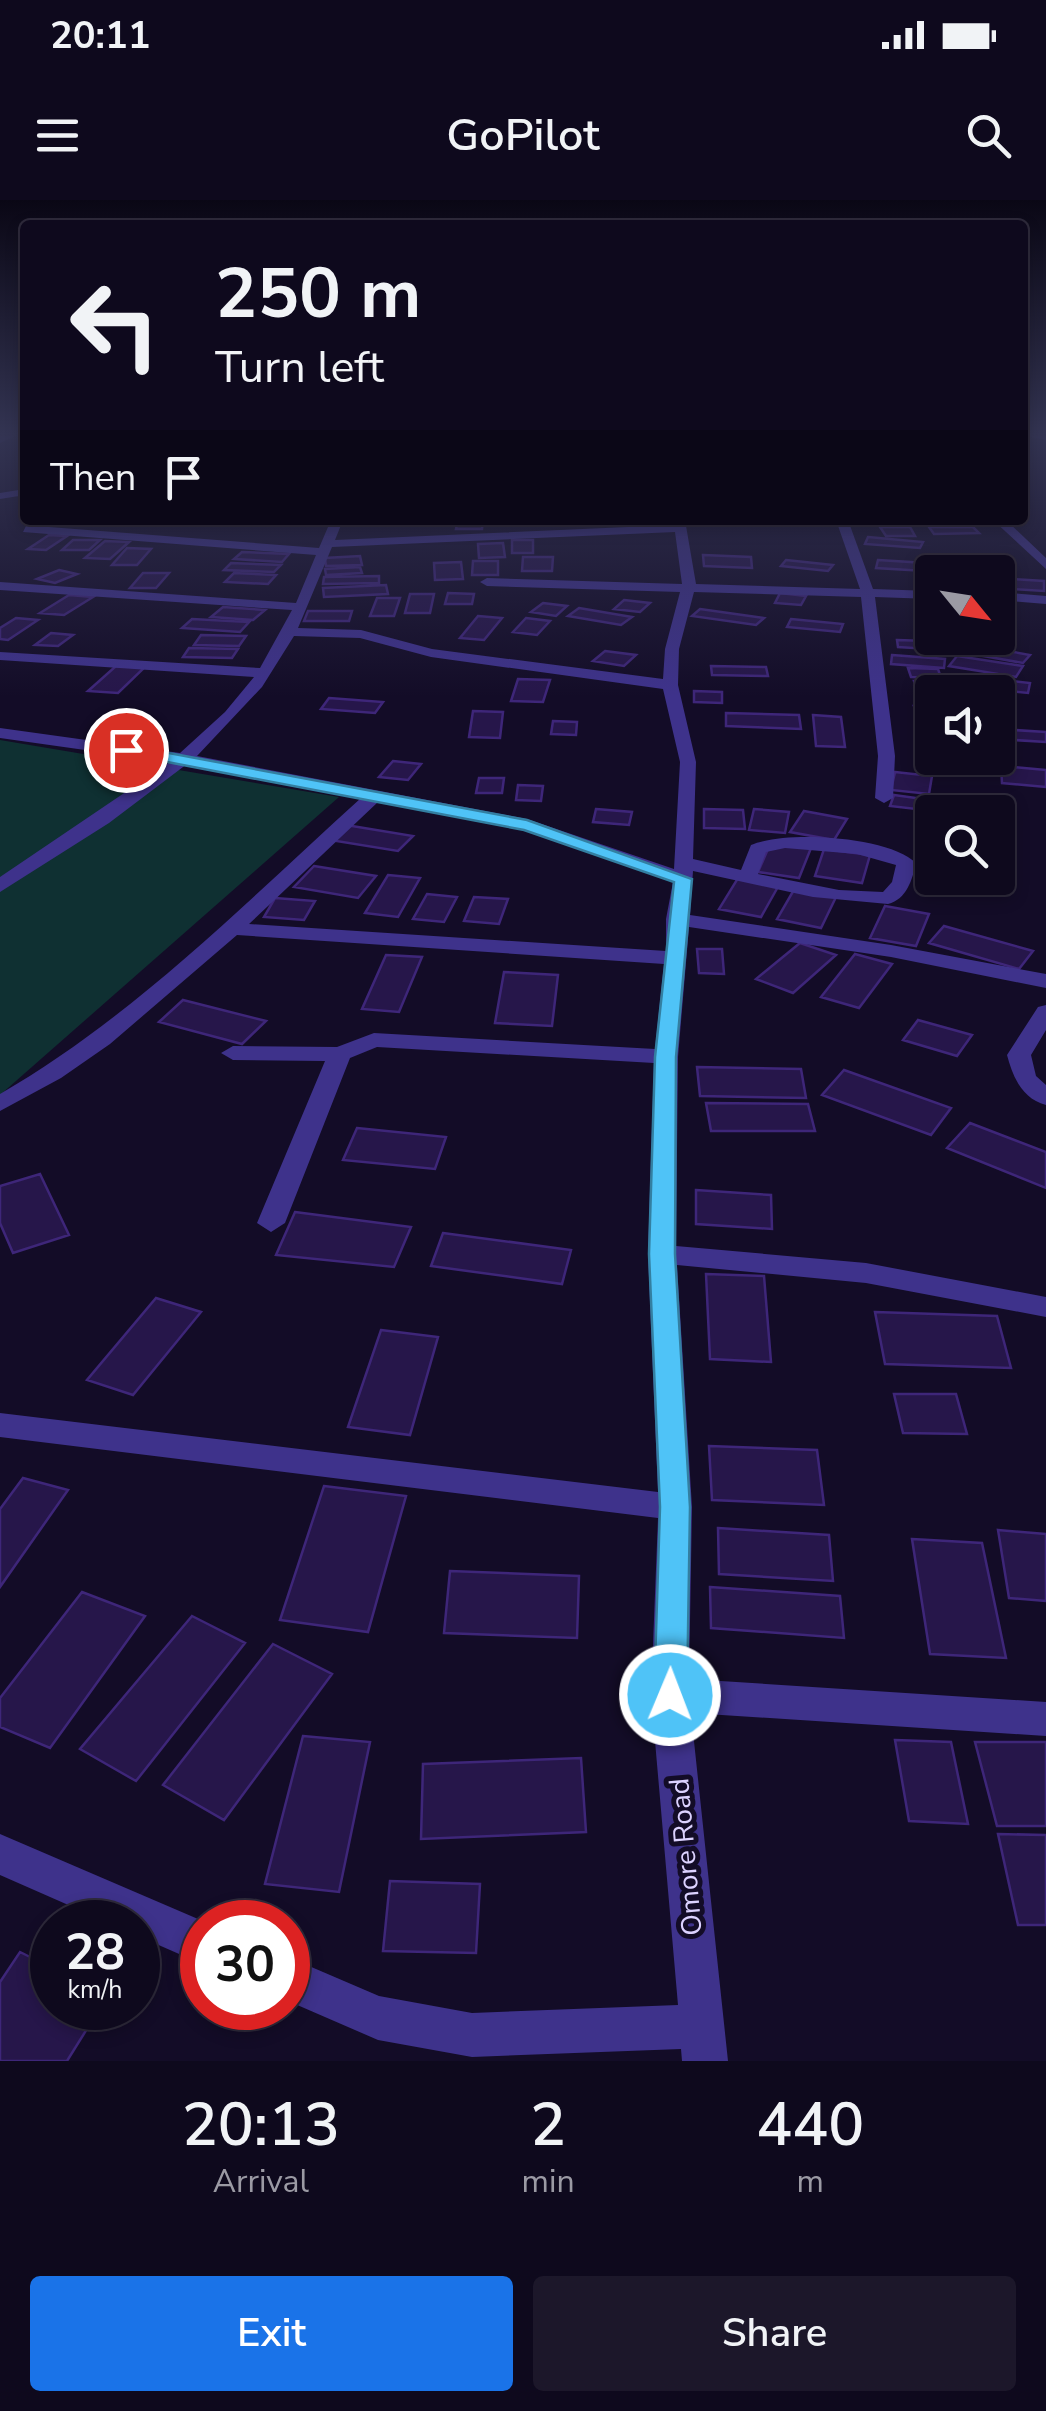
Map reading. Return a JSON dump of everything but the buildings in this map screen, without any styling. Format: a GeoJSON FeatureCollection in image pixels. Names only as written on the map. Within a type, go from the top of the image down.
{"type":"FeatureCollection","features":[{"type":"Feature","properties":{"kind":"street"},"geometry":{"type":"LineString","coordinates":[[30,525],[27,528],[323,548],[666,525]]}},
{"type":"Feature","properties":{"kind":"street"},"geometry":{"type":"LineString","coordinates":[[0,886],[186,758],[263,673],[301,608],[334,525]]}},
{"type":"Feature","properties":{"kind":"street","name":"Omore Road"},"geometry":{"type":"LineString","coordinates":[[681,525],[690,584],[672,649],[670,685],[688,762],[683,871],[666,1057],[662,1254],[675,1507],[670,1695],[703,2043]]}},
{"type":"Feature","properties":{"kind":"street"},"geometry":{"type":"LineString","coordinates":[[845,525],[861,557],[871,593],[881,714],[890,756],[884,798]]}},
{"type":"Feature","properties":{"kind":"street"},"geometry":{"type":"LineString","coordinates":[[1004,525],[1046,564]]}},
{"type":"Feature","properties":{"kind":"street"},"geometry":{"type":"LineString","coordinates":[[487,582],[690,584],[915,594]]}},
{"type":"Feature","properties":{"kind":"street"},"geometry":{"type":"LineString","coordinates":[[0,586],[301,608]]}},
{"type":"Feature","properties":{"kind":"street"},"geometry":{"type":"LineString","coordinates":[[1015,597],[1046,600]]}},
{"type":"Feature","properties":{"kind":"street"},"geometry":{"type":"LineString","coordinates":[[285,632],[361,634],[430,653],[670,685]]}},
{"type":"Feature","properties":{"kind":"street"},"geometry":{"type":"LineString","coordinates":[[0,656],[263,673]]}},
{"type":"Feature","properties":{"kind":"street"},"geometry":{"type":"LineString","coordinates":[[0,733],[186,758],[527,825],[683,871],[748,876],[866,899],[888,898],[901,884],[906,863],[887,854],[778,840],[758,848],[748,876]]}},
{"type":"Feature","properties":{"kind":"street"},"geometry":{"type":"LineString","coordinates":[[0,1104],[84,1049],[234,929],[269,890],[375,795]]}},
{"type":"Feature","properties":{"kind":"street"},"geometry":{"type":"LineString","coordinates":[[676,919],[1046,981]]}},
{"type":"Feature","properties":{"kind":"street"},"geometry":{"type":"LineString","coordinates":[[234,929],[674,958]]}},
{"type":"Feature","properties":{"kind":"street"},"geometry":{"type":"LineString","coordinates":[[1046,1012],[1020,1055],[1025,1079],[1046,1098]]}},
{"type":"Feature","properties":{"kind":"street"},"geometry":{"type":"LineString","coordinates":[[232,1054],[340,1054],[374,1040],[666,1057]]}},
{"type":"Feature","properties":{"kind":"street"},"geometry":{"type":"LineString","coordinates":[[271,1223],[340,1054]]}},
{"type":"Feature","properties":{"kind":"street"},"geometry":{"type":"LineString","coordinates":[[662,1254],[866,1273],[1046,1307]]}},
{"type":"Feature","properties":{"kind":"street"},"geometry":{"type":"LineString","coordinates":[[0,1425],[675,1507]]}},
{"type":"Feature","properties":{"kind":"street"},"geometry":{"type":"LineString","coordinates":[[670,1695],[1046,1719]]}},
{"type":"Feature","properties":{"kind":"street"},"geometry":{"type":"LineString","coordinates":[[0,1854],[180,1933]]}},
{"type":"Feature","properties":{"kind":"street"},"geometry":{"type":"LineString","coordinates":[[310,1989],[378,2018],[472,2034],[703,2043]]}},
{"type":"Feature","properties":{"kind":"green space"},"geometry":{"type":"Polygon","coordinates":[[[0,740],[339,797],[0,1095],[0,740]]]}},
{"type":"Feature","properties":{"kind":"route"},"geometry":{"type":"LineString","coordinates":[[126,750],[186,758],[527,825],[683,879],[676,919],[666,1057],[662,1254],[675,1507],[670,1695]]}}]}
